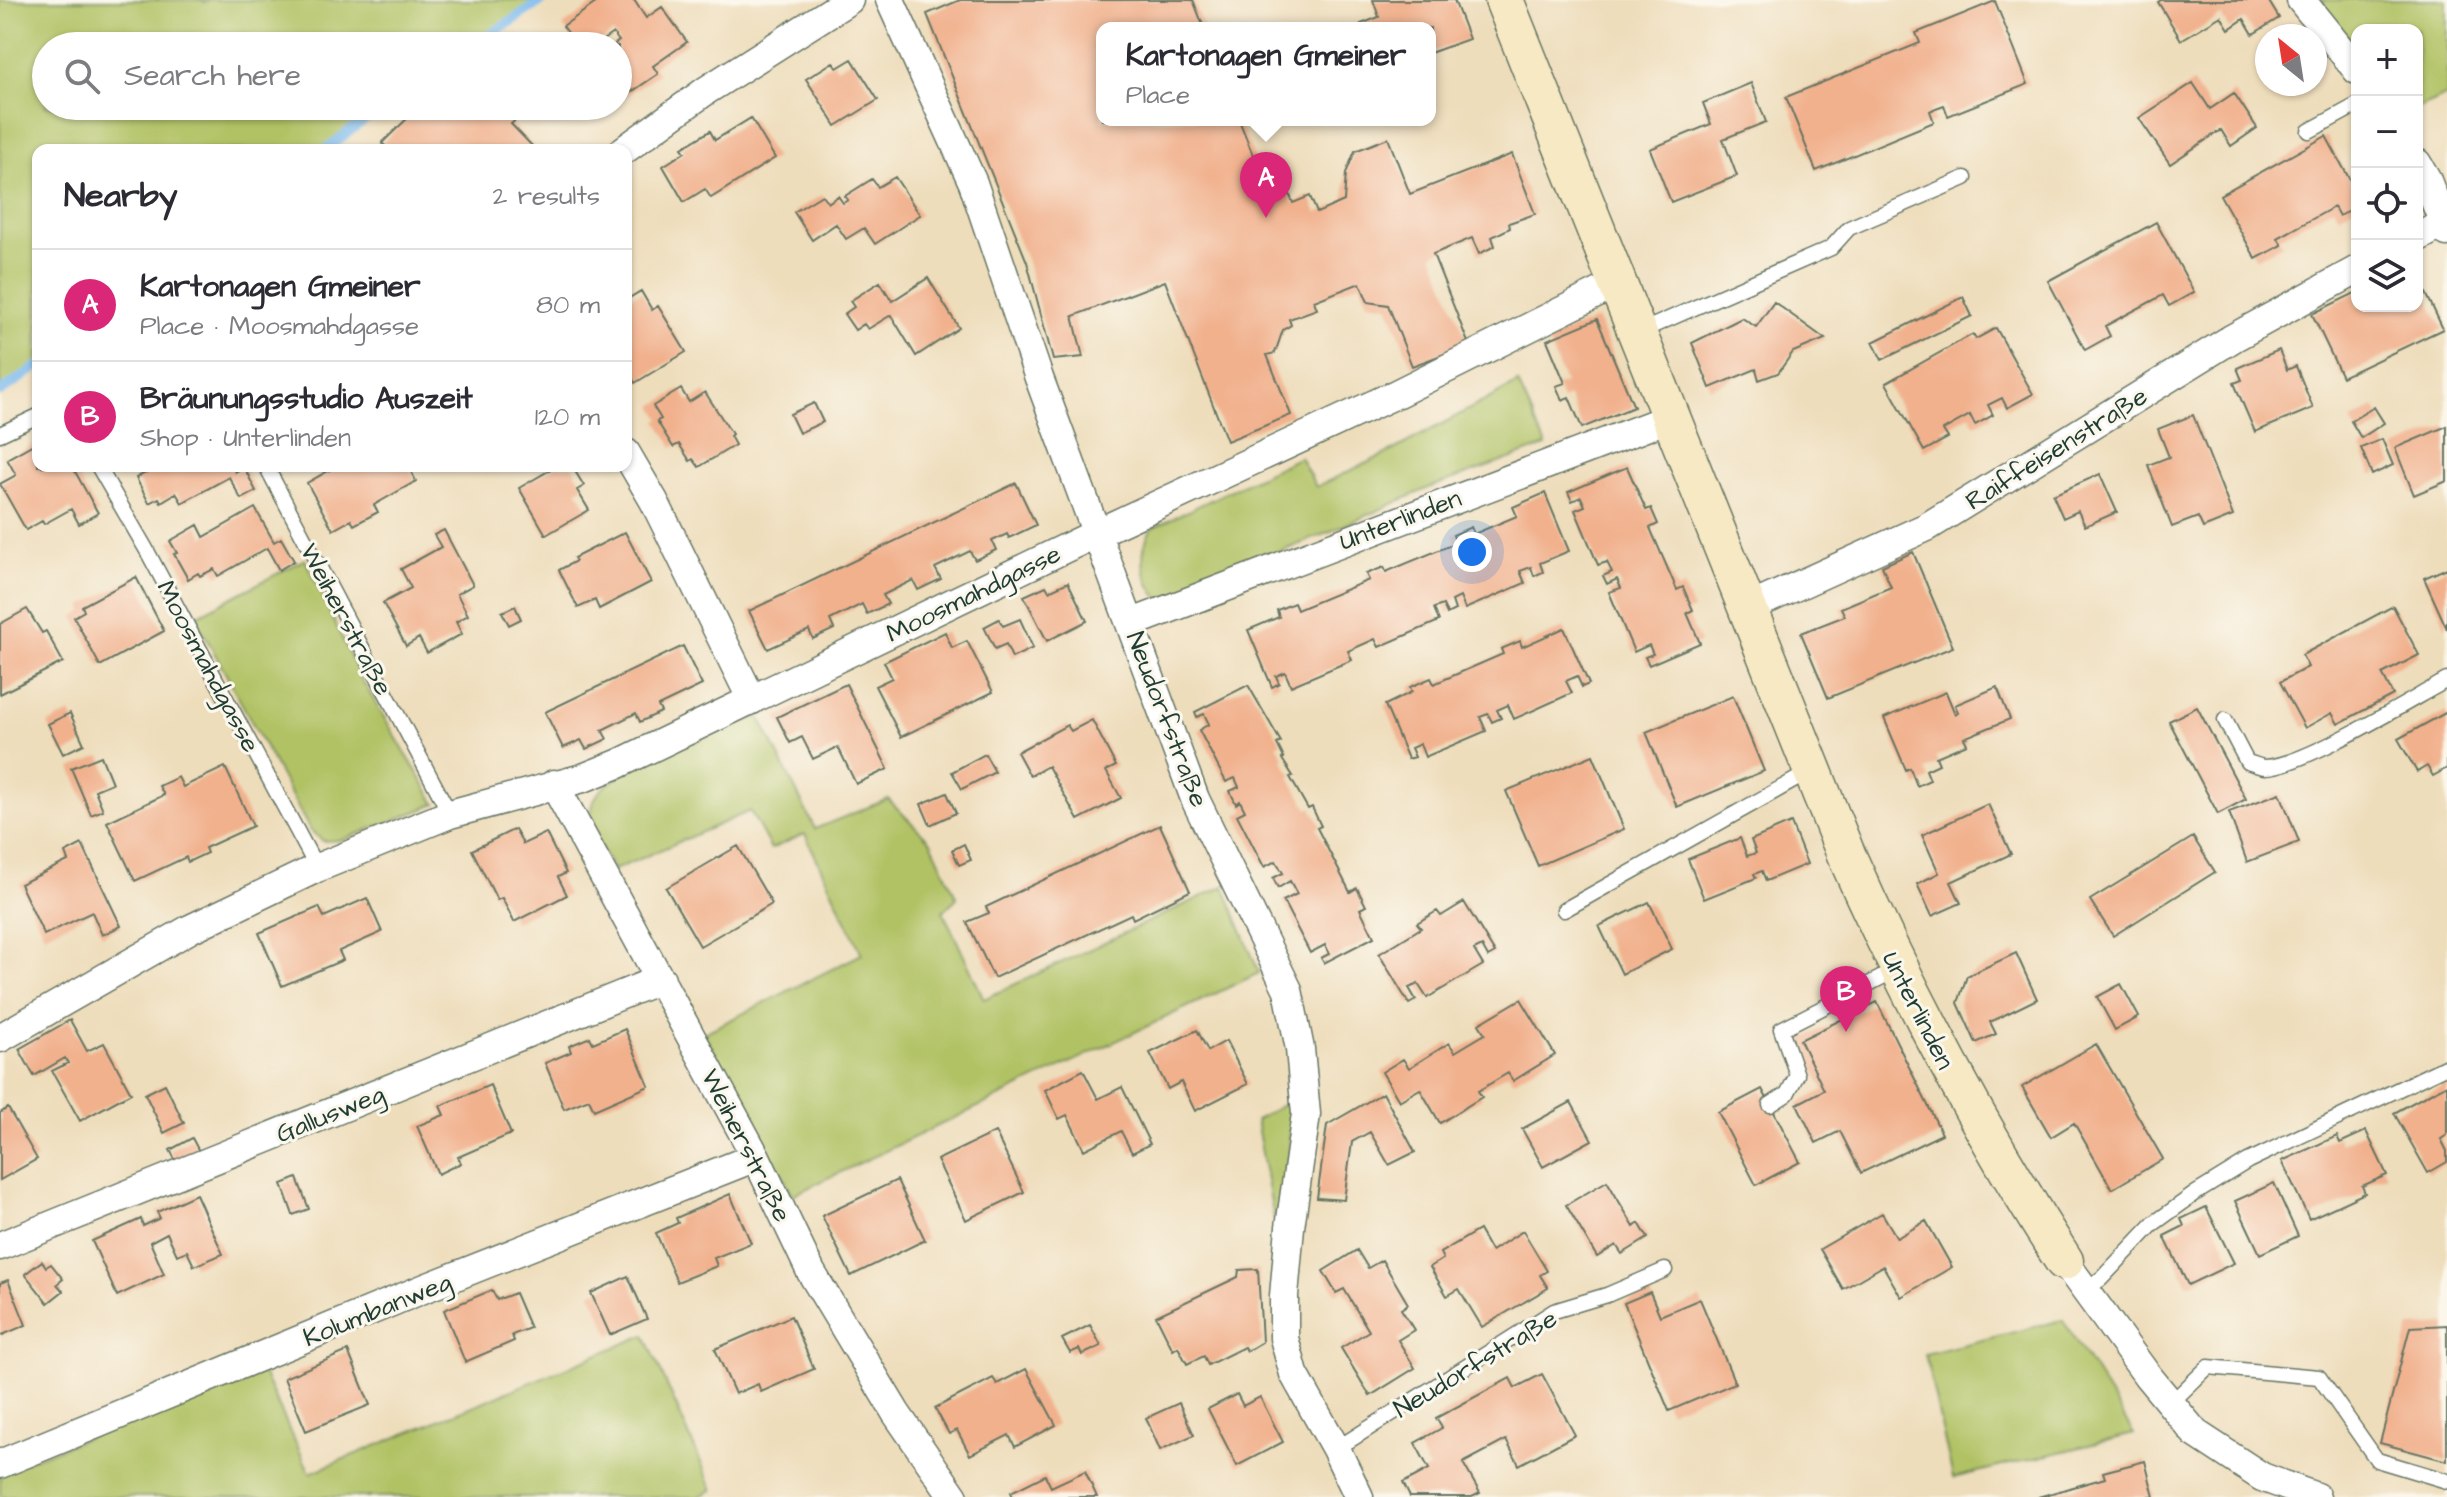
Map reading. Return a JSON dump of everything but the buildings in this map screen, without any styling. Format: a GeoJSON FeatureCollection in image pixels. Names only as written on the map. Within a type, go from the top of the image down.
{"type":"FeatureCollection","features":[{"type":"Feature","properties":{"kind":"main road","name":"Unterlinden"},"geometry":{"type":"LineString","coordinates":[[1504,0],[1845,852],[1898,969],[1962,1093],[2074,1276]]}},
{"type":"Feature","properties":{"kind":"street"},"geometry":{"type":"LineString","coordinates":[[632,144],[707,90],[849,0]]}},
{"type":"Feature","properties":{"kind":"street","name":"Neudorfstraße"},"geometry":{"type":"LineString","coordinates":[[890,0],[973,183],[1039,378],[1195,799],[1288,990],[1300,1049],[1306,1114],[1290,1227],[1284,1338],[1294,1374],[1359,1497]]}},
{"type":"Feature","properties":{"kind":"street"},"geometry":{"type":"LineString","coordinates":[[2301,0],[2351,62]]}},
{"type":"Feature","properties":{"kind":"street"},"geometry":{"type":"LineString","coordinates":[[2420,168],[2445,228],[2423,236]]}},
{"type":"Feature","properties":{"kind":"street","name":"Raiffeisenstraße"},"geometry":{"type":"LineString","coordinates":[[1746,609],[1927,527],[2233,338],[2351,273]]}},
{"type":"Feature","properties":{"kind":"street","name":"Moosmahdgasse"},"geometry":{"type":"LineString","coordinates":[[0,1038],[190,929],[317,868],[450,814],[583,778],[618,764],[1097,533],[1394,395],[1616,284]]}},
{"type":"Feature","properties":{"kind":"street","name":"Unterlinden"},"geometry":{"type":"LineString","coordinates":[[1132,623],[1669,418]]}},
{"type":"Feature","properties":{"kind":"street"},"geometry":{"type":"LineString","coordinates":[[632,463],[654,501],[752,700]]}},
{"type":"Feature","properties":{"kind":"street","name":"Weiherstraße"},"geometry":{"type":"LineString","coordinates":[[554,784],[756,1157],[811,1272],[896,1413],[954,1497]]}},
{"type":"Feature","properties":{"kind":"street","name":"Gallusweg"},"geometry":{"type":"LineString","coordinates":[[0,1246],[661,979]]}},
{"type":"Feature","properties":{"kind":"street","name":"Kolumbanweg"},"geometry":{"type":"LineString","coordinates":[[0,1464],[423,1289],[756,1157]]}},
{"type":"Feature","properties":{"kind":"street","name":"Unterlinden"},"geometry":{"type":"LineString","coordinates":[[2074,1276],[2195,1433],[2262,1477],[2315,1497]]}},
{"type":"Feature","properties":{"kind":"lane"},"geometry":{"type":"LineString","coordinates":[[2309,131],[2351,108]]}},
{"type":"Feature","properties":{"kind":"lane"},"geometry":{"type":"LineString","coordinates":[[1636,333],[1831,248],[1849,228],[1965,178]]}},
{"type":"Feature","properties":{"kind":"lane"},"geometry":{"type":"LineString","coordinates":[[0,434],[32,419]]}},
{"type":"Feature","properties":{"kind":"lane","name":"Moosmahdgasse"},"geometry":{"type":"LineString","coordinates":[[101,472],[317,868]]}},
{"type":"Feature","properties":{"kind":"lane","name":"Weiherstraße"},"geometry":{"type":"LineString","coordinates":[[269,472],[450,814]]}},
{"type":"Feature","properties":{"kind":"lane"},"geometry":{"type":"LineString","coordinates":[[2225,720],[2247,762],[2264,767],[2320,749],[2447,680]]}},
{"type":"Feature","properties":{"kind":"lane"},"geometry":{"type":"LineString","coordinates":[[1564,910],[1812,771]]}},
{"type":"Feature","properties":{"kind":"lane"},"geometry":{"type":"LineString","coordinates":[[1770,1105],[1787,1094],[1797,1075],[1781,1029],[1898,969]]}},
{"type":"Feature","properties":{"kind":"lane"},"geometry":{"type":"LineString","coordinates":[[2074,1276],[2101,1279],[2153,1224],[2222,1177],[2248,1161],[2447,1066]]}},
{"type":"Feature","properties":{"kind":"lane","name":"Neudorfstraße"},"geometry":{"type":"LineString","coordinates":[[1336,1449],[1554,1311],[1607,1295],[1665,1270]]}},
{"type":"Feature","properties":{"kind":"lane"},"geometry":{"type":"LineString","coordinates":[[2170,1404],[2208,1367],[2319,1377],[2377,1460],[2447,1481]]}},
{"type":"Feature","properties":{"kind":"green space"},"geometry":{"type":"Polygon","coordinates":[[[0,0],[540,0],[491,32],[32,32],[32,120],[361,120],[329,144],[32,144],[32,367],[0,390],[0,0]]]}},
{"type":"Feature","properties":{"kind":"green space"},"geometry":{"type":"Polygon","coordinates":[[[2321,0],[2447,0],[2447,95],[2423,106],[2423,24],[2351,24],[2351,42],[2321,0]]]}},
{"type":"Feature","properties":{"kind":"green space"},"geometry":{"type":"Polygon","coordinates":[[[1518,383],[1546,446],[1431,487],[1160,600],[1154,592],[1146,575],[1143,556],[1152,528],[1300,457],[1316,487],[1388,453],[1518,383]]]}},
{"type":"Feature","properties":{"kind":"green space"},"geometry":{"type":"Polygon","coordinates":[[[305,559],[360,677],[436,804],[342,840],[323,841],[310,830],[195,617],[305,559]]]}},
{"type":"Feature","properties":{"kind":"green space"},"geometry":{"type":"Polygon","coordinates":[[[759,716],[815,829],[888,799],[931,842],[957,898],[943,911],[984,999],[1224,886],[1259,973],[793,1195],[704,1033],[862,954],[805,834],[771,849],[750,811],[614,870],[599,844],[591,814],[597,795],[624,774],[759,716]]]}},
{"type":"Feature","properties":{"kind":"green space"},"geometry":{"type":"Polygon","coordinates":[[[1288,1102],[1290,1147],[1287,1177],[1274,1219],[1256,1120],[1288,1102]]]}},
{"type":"Feature","properties":{"kind":"green space"},"geometry":{"type":"Polygon","coordinates":[[[2063,1320],[2134,1434],[1953,1478],[1925,1354],[2063,1320]]]}},
{"type":"Feature","properties":{"kind":"green space"},"geometry":{"type":"Polygon","coordinates":[[[645,1335],[713,1490],[698,1497],[0,1497],[0,1472],[261,1369],[310,1473],[645,1335]]]}},
{"type":"Feature","properties":{"kind":"waterway"},"geometry":{"type":"LineString","coordinates":[[494,32],[543,0]]}},
{"type":"Feature","properties":{"kind":"waterway"},"geometry":{"type":"LineString","coordinates":[[333,144],[364,120]]}},
{"type":"Feature","properties":{"kind":"waterway"},"geometry":{"type":"LineString","coordinates":[[0,392],[32,370]]}},
{"type":"Feature","properties":{"kind":"place","name":"Kartonagen Gmeiner"},"geometry":{"type":"Point","coordinates":[1266,218]}},
{"type":"Feature","properties":{"kind":"place","name":"Bräunungsstudio Auszeit"},"geometry":{"type":"Point","coordinates":[1846,1032]}}]}
